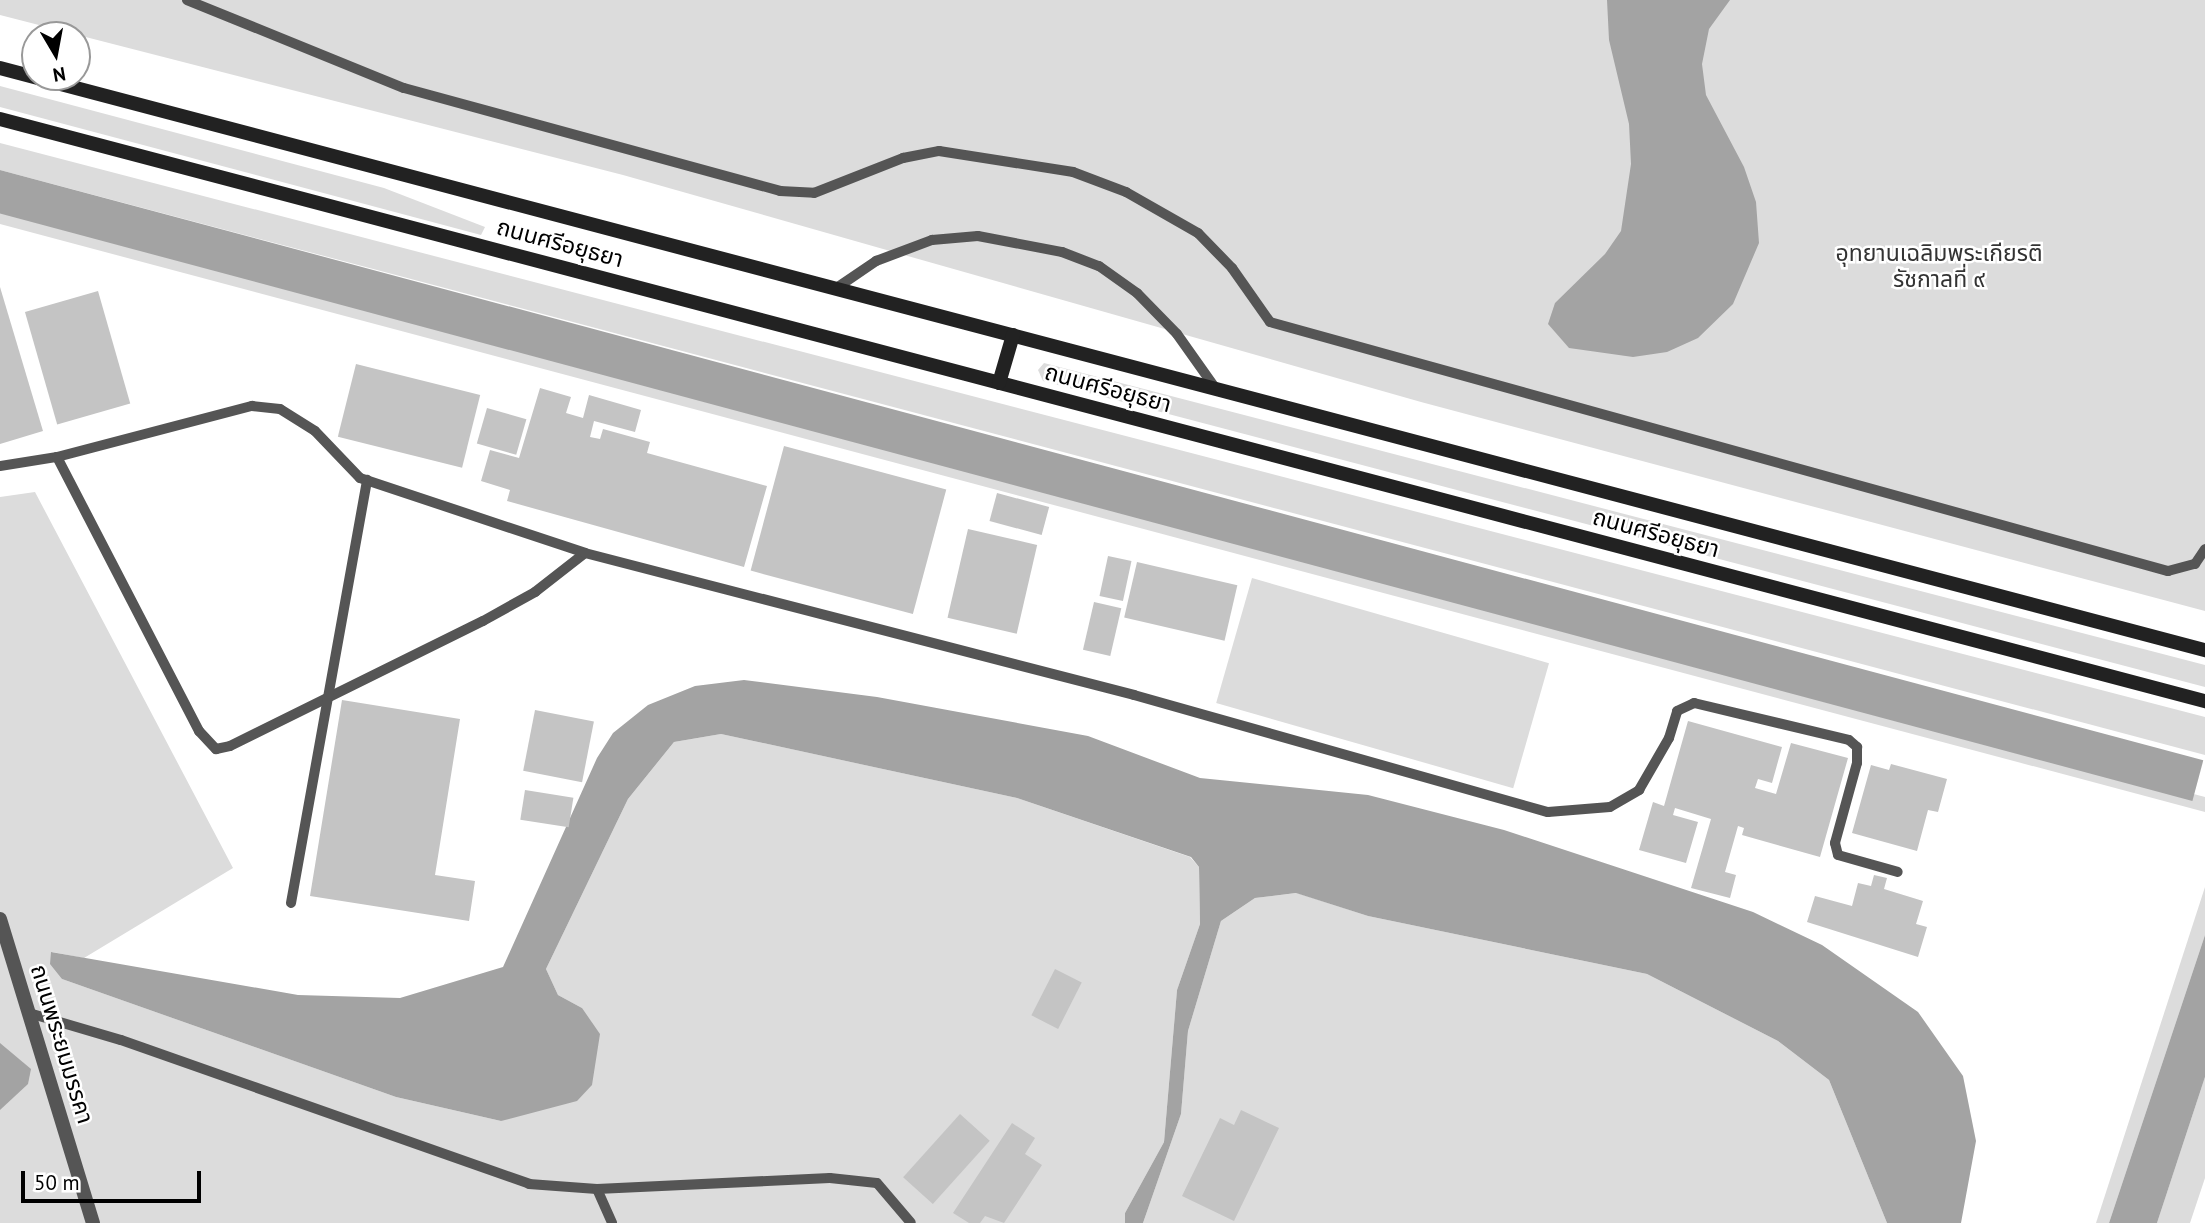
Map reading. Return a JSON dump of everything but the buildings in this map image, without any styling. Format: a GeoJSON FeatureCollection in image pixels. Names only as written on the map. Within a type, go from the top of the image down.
{"type":"FeatureCollection","features":[{"type":"Feature","properties":{"kind":"main road","name":"ถนนศรีอยุธยา"},"geometry":{"type":"LineString","coordinates":[[0,68],[2205,650]]}},
{"type":"Feature","properties":{"kind":"main road","name":"ถนนศรีอยุธยา"},"geometry":{"type":"LineString","coordinates":[[0,118],[2205,701]]}},
{"type":"Feature","properties":{"kind":"main road"},"geometry":{"type":"LineString","coordinates":[[999,383],[1013,335]]}},
{"type":"Feature","properties":{"kind":"street","name":"ถนนพระยมมรรคา"},"geometry":{"type":"LineString","coordinates":[[0,919],[93,1223]]}},
{"type":"Feature","properties":{"kind":"lane"},"geometry":{"type":"LineString","coordinates":[[187,0],[404,88],[780,191],[814,193],[903,158],[939,151],[1073,172],[1126,192],[1198,233],[1232,268],[1270,321],[2168,571],[2194,564],[2205,549]]}},
{"type":"Feature","properties":{"kind":"lane"},"geometry":{"type":"LineString","coordinates":[[835,289],[876,261],[932,240],[978,236],[1062,252],[1099,266],[1137,293],[1177,334],[1216,389]]}},
{"type":"Feature","properties":{"kind":"lane"},"geometry":{"type":"LineString","coordinates":[[0,466],[57,457],[251,406],[280,409],[315,431],[367,480],[585,552],[1133,695],[1548,812],[1610,807],[1639,790],[1669,738],[1677,711],[1685,704],[1849,740],[1857,747],[1857,763],[1835,844],[1838,855],[1898,872]]}},
{"type":"Feature","properties":{"kind":"lane"},"geometry":{"type":"LineString","coordinates":[[57,457],[208,743],[216,749],[230,746],[535,592],[585,552]]}},
{"type":"Feature","properties":{"kind":"lane"},"geometry":{"type":"LineString","coordinates":[[291,903],[367,480]]}},
{"type":"Feature","properties":{"kind":"lane"},"geometry":{"type":"LineString","coordinates":[[29,1013],[121,1040],[529,1184],[597,1189],[830,1178],[877,1183],[911,1223]]}},
{"type":"Feature","properties":{"kind":"lane"},"geometry":{"type":"LineString","coordinates":[[597,1189],[612,1223]]}},
{"type":"Feature","properties":{"kind":"green space","name":"อุทยานเฉลิมพระเกียรติ รัชกาลที่ ๙"},"geometry":{"type":"Polygon","coordinates":[[[0,0],[2205,0],[2205,611],[1421,402],[623,175],[91,38],[91,21],[23,21],[0,15],[0,0]]]}},
{"type":"Feature","properties":{"kind":"green space"},"geometry":{"type":"Polygon","coordinates":[[[0,86],[384,188],[485,227],[481,235],[0,107],[0,86]]]}},
{"type":"Feature","properties":{"kind":"green space"},"geometry":{"type":"Polygon","coordinates":[[[0,143],[2205,717],[2205,755],[0,170],[0,143]]]}},
{"type":"Feature","properties":{"kind":"green space"},"geometry":{"type":"Polygon","coordinates":[[[0,212],[2205,797],[2205,812],[0,224],[0,212]]]}},
{"type":"Feature","properties":{"kind":"green space"},"geometry":{"type":"Polygon","coordinates":[[[1044,363],[2205,665],[2205,687],[1043,381],[1038,370],[1044,363]]]}},
{"type":"Feature","properties":{"kind":"green space"},"geometry":{"type":"Polygon","coordinates":[[[35,492],[233,868],[84,958],[52,952],[62,979],[396,1097],[501,1121],[582,1008],[558,995],[546,969],[628,799],[674,742],[721,734],[1017,798],[1190,857],[1199,867],[1200,924],[1177,990],[1164,1142],[1125,1213],[1125,1223],[0,1223],[0,497],[35,492]]]}},
{"type":"Feature","properties":{"kind":"green space"},"geometry":{"type":"Polygon","coordinates":[[[1252,578],[1549,663],[1513,788],[1216,703],[1252,578]]]}},
{"type":"Feature","properties":{"kind":"green space"},"geometry":{"type":"Polygon","coordinates":[[[2205,887],[2205,935],[2109,1223],[2096,1223],[2205,887]]]}},
{"type":"Feature","properties":{"kind":"green space"},"geometry":{"type":"Polygon","coordinates":[[[1297,893],[1368,916],[1647,974],[1778,1041],[1829,1080],[1887,1223],[1143,1223],[1181,1114],[1188,1031],[1221,921],[1255,898],[1297,893]]]}},
{"type":"Feature","properties":{"kind":"green space"},"geometry":{"type":"Polygon","coordinates":[[[2205,1077],[2205,1178],[2190,1223],[2157,1223],[2205,1077]]]}},
{"type":"Feature","properties":{"kind":"shaded area"},"geometry":{"type":"Polygon","coordinates":[[[1607,0],[1730,0],[1709,29],[1702,64],[1706,95],[1744,167],[1756,202],[1759,243],[1733,304],[1698,338],[1667,352],[1633,357],[1569,348],[1548,324],[1555,303],[1605,254],[1621,231],[1631,164],[1629,124],[1609,40],[1607,0]]]}},
{"type":"Feature","properties":{"kind":"shaded area"},"geometry":{"type":"Polygon","coordinates":[[[0,170],[2203,760],[2192,801],[0,213],[0,170]]]}},
{"type":"Feature","properties":{"kind":"shaded area"},"geometry":{"type":"Polygon","coordinates":[[[744,680],[877,697],[1088,736],[1200,778],[1368,795],[1504,830],[1753,912],[1822,945],[1918,1012],[1963,1076],[1976,1141],[1961,1223],[1887,1223],[1829,1080],[1778,1041],[1647,974],[1368,916],[1296,893],[1255,898],[1221,921],[1188,1031],[1181,1114],[1143,1223],[1125,1223],[1125,1213],[1164,1142],[1177,990],[1200,924],[1199,867],[1191,857],[1017,798],[721,734],[674,742],[628,799],[546,969],[558,995],[582,1008],[600,1034],[592,1085],[577,1101],[501,1121],[396,1097],[62,979],[50,964],[51,952],[298,995],[400,998],[503,967],[597,758],[613,733],[648,705],[695,686],[744,680]]]}},
{"type":"Feature","properties":{"kind":"shaded area"},"geometry":{"type":"Polygon","coordinates":[[[2205,935],[2205,1077],[2157,1223],[2109,1223],[2205,935]]]}},
{"type":"Feature","properties":{"kind":"shaded area"},"geometry":{"type":"Polygon","coordinates":[[[0,1043],[31,1069],[28,1084],[0,1110],[0,1043]]]}}]}
